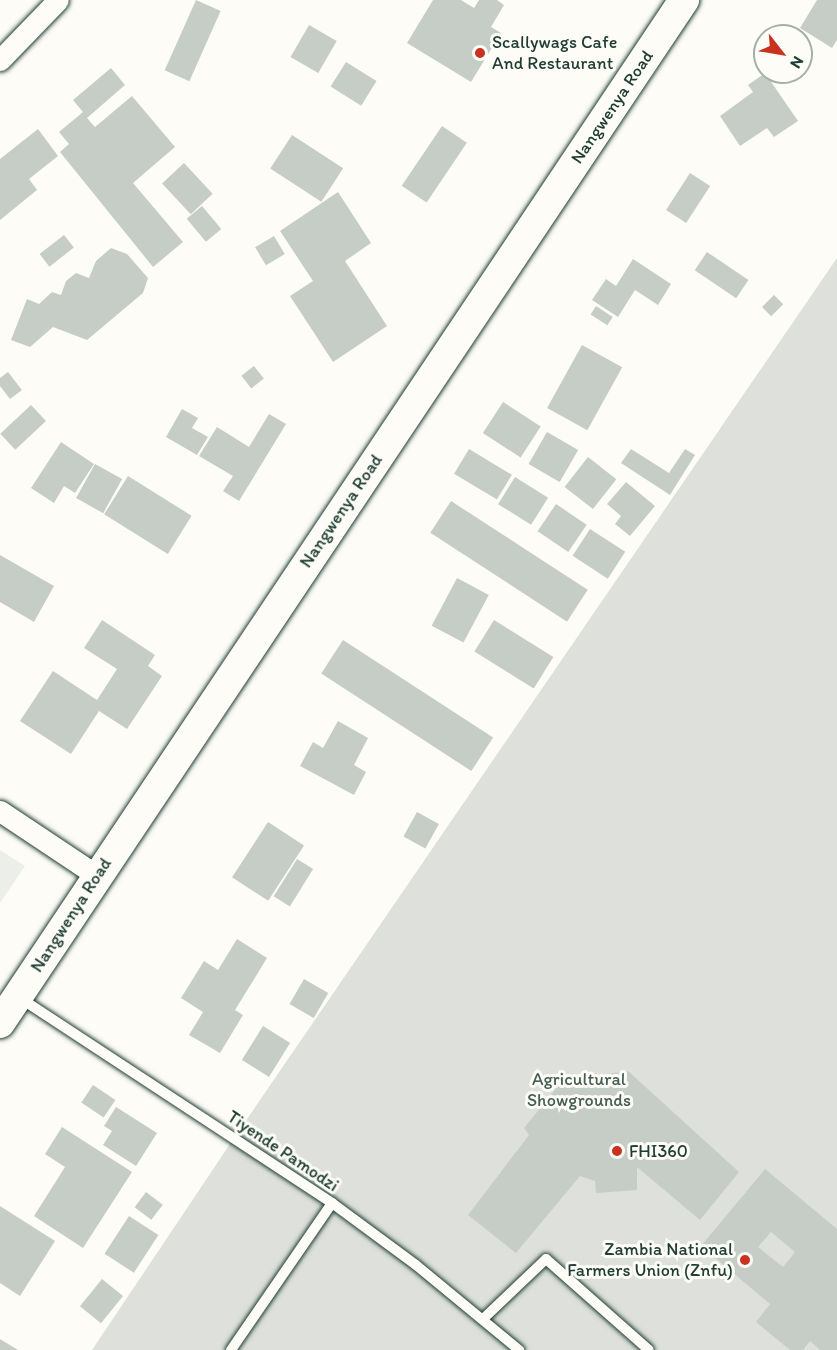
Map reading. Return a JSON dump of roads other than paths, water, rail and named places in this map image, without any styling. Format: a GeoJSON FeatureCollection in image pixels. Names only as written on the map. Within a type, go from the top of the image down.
{"type":"FeatureCollection","features":[{"type":"Feature","properties":{"kind":"main road","name":"Nangwenya Road"},"geometry":{"type":"LineString","coordinates":[[0,1023],[96,875],[684,0]]}},
{"type":"Feature","properties":{"kind":"street"},"geometry":{"type":"LineString","coordinates":[[0,60],[58,0]]}},
{"type":"Feature","properties":{"kind":"street"},"geometry":{"type":"LineString","coordinates":[[0,811],[96,875]]}},
{"type":"Feature","properties":{"kind":"lane","name":"Tiyende Pamodzi"},"geometry":{"type":"LineString","coordinates":[[17,997],[332,1203],[483,1319],[519,1350]]}},
{"type":"Feature","properties":{"kind":"lane"},"geometry":{"type":"LineString","coordinates":[[231,1350],[332,1203]]}},
{"type":"Feature","properties":{"kind":"lane"},"geometry":{"type":"LineString","coordinates":[[483,1319],[546,1259],[649,1350]]}},
{"type":"Feature","properties":{"kind":"place","name":"Scallywags Cafe And Restaurant"},"geometry":{"type":"Point","coordinates":[480,53]}},
{"type":"Feature","properties":{"kind":"place","name":"FHI360"},"geometry":{"type":"Point","coordinates":[617,1151]}},
{"type":"Feature","properties":{"kind":"place","name":"Zambia National Farmers Union (Znfu)"},"geometry":{"type":"Point","coordinates":[745,1260]}},
{"type":"Feature","properties":{"kind":"park label","name":"Agricultural Showgrounds"},"geometry":{"type":"Point","coordinates":[579,1090]}}]}
